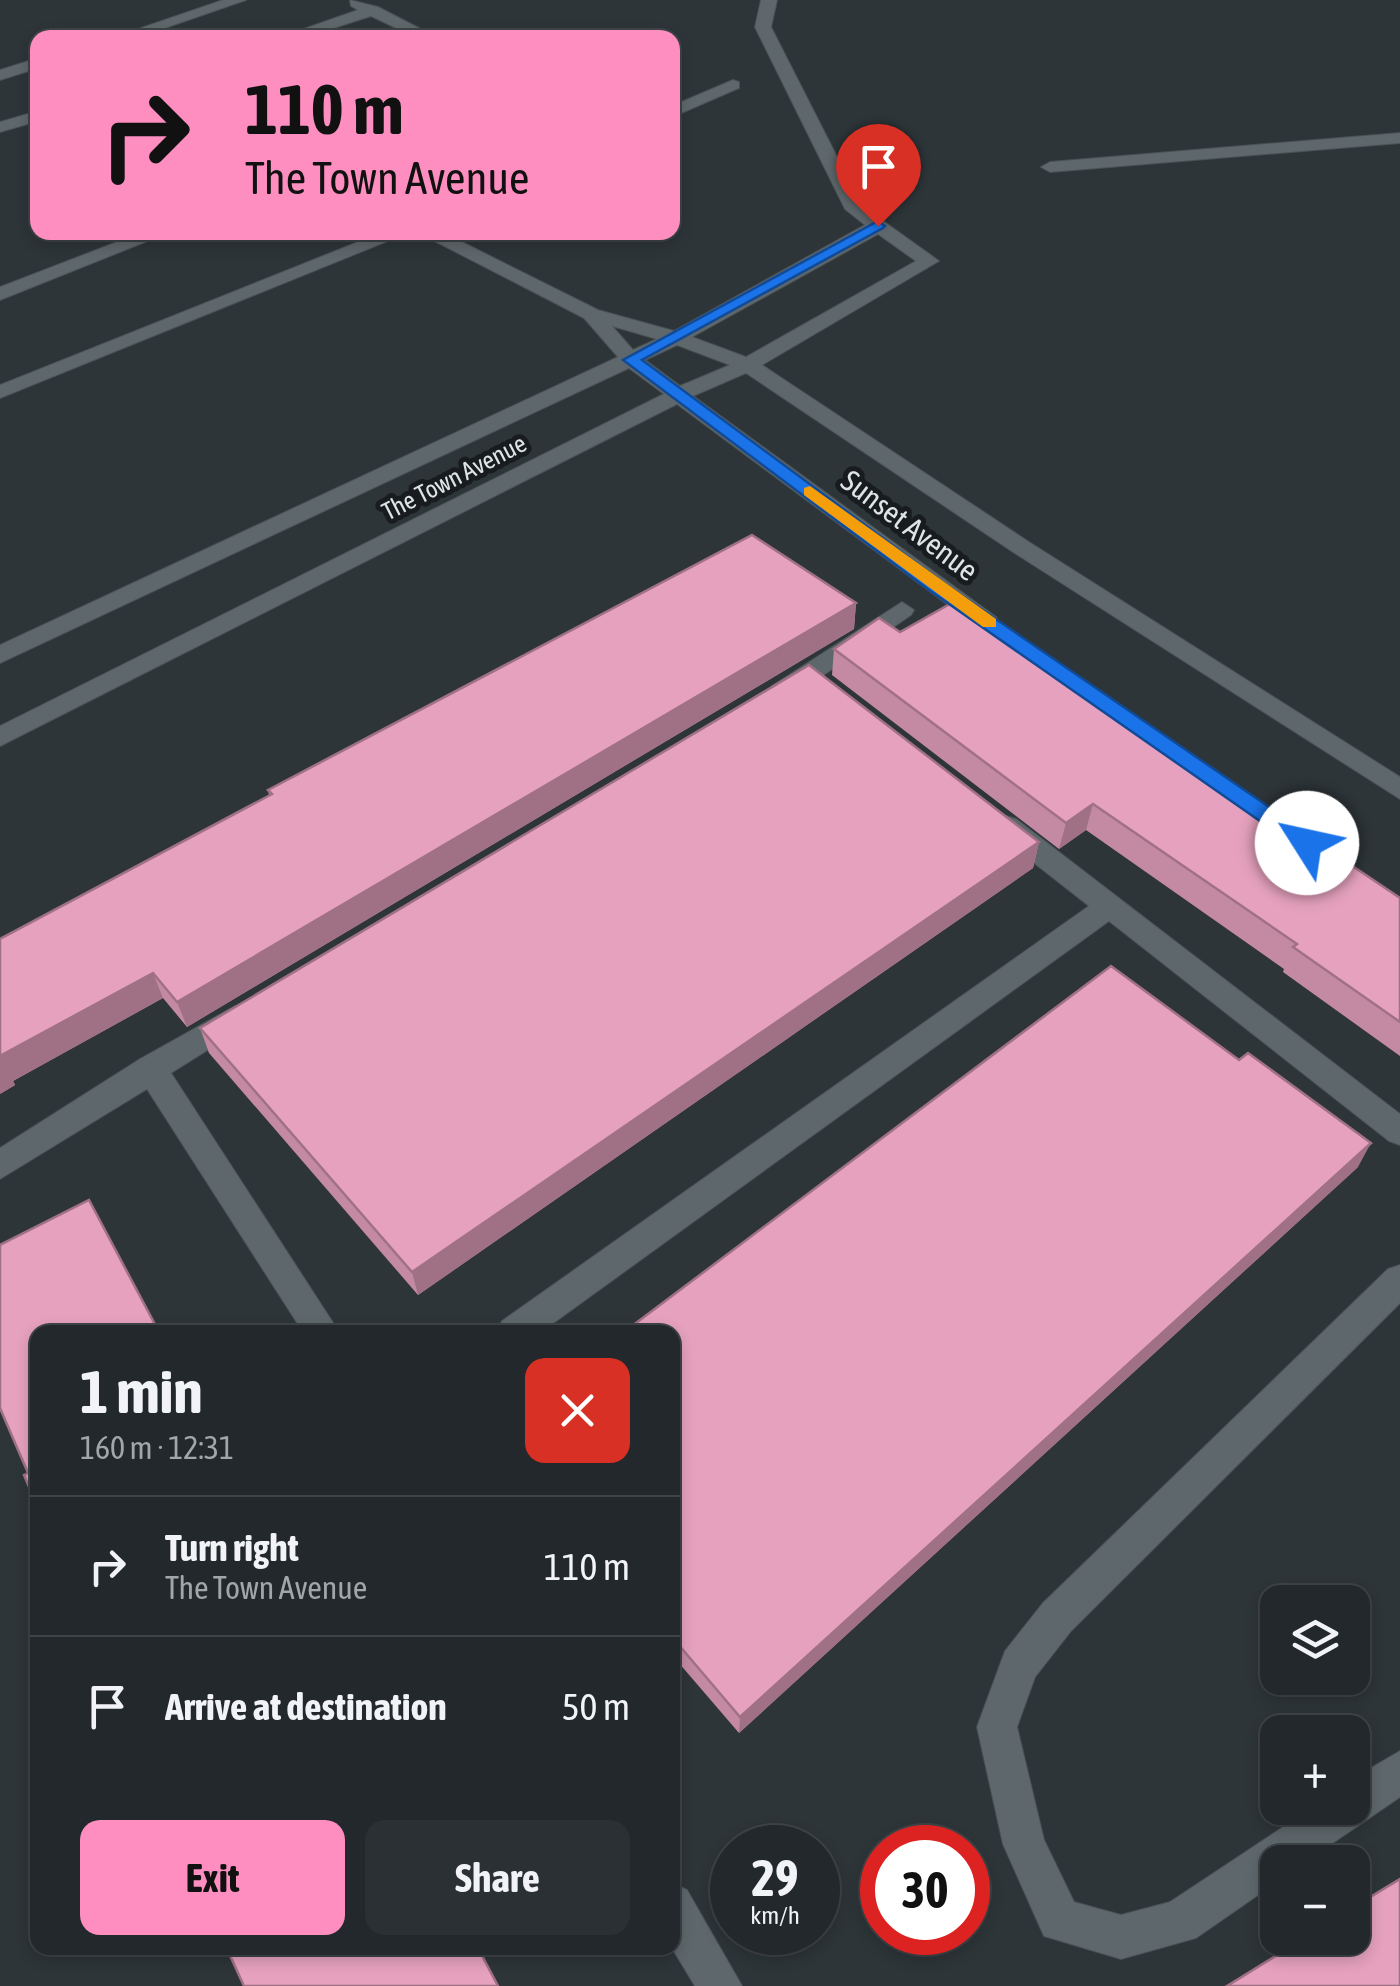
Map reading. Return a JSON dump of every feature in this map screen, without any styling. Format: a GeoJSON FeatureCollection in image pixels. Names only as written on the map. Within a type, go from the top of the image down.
{"type":"FeatureCollection","features":[{"type":"Feature","properties":{"kind":"street"},"geometry":{"type":"LineString","coordinates":[[145,30],[238,0]]}},
{"type":"Feature","properties":{"kind":"street"},"geometry":{"type":"LineString","coordinates":[[349,0],[414,30]]}},
{"type":"Feature","properties":{"kind":"street"},"geometry":{"type":"LineString","coordinates":[[769,0],[763,27],[854,209],[878,226]]}},
{"type":"Feature","properties":{"kind":"street"},"geometry":{"type":"LineString","coordinates":[[309,30],[373,10]]}},
{"type":"Feature","properties":{"kind":"street"},"geometry":{"type":"LineString","coordinates":[[0,75],[30,66]]}},
{"type":"Feature","properties":{"kind":"street"},"geometry":{"type":"LineString","coordinates":[[680,109],[733,86]]}},
{"type":"Feature","properties":{"kind":"street"},"geometry":{"type":"LineString","coordinates":[[0,128],[30,119]]}},
{"type":"Feature","properties":{"kind":"street"},"geometry":{"type":"LineString","coordinates":[[1050,167],[1400,138]]}},
{"type":"Feature","properties":{"kind":"street","name":"The Town Avenue"},"geometry":{"type":"LineString","coordinates":[[0,655],[631,360],[878,226],[929,261],[748,365],[680,394],[0,737]]}},
{"type":"Feature","properties":{"kind":"street"},"geometry":{"type":"LineString","coordinates":[[0,294],[140,240]]}},
{"type":"Feature","properties":{"kind":"street"},"geometry":{"type":"LineString","coordinates":[[0,392],[381,240]]}},
{"type":"Feature","properties":{"kind":"street"},"geometry":{"type":"LineString","coordinates":[[442,240],[591,314]]}},
{"type":"Feature","properties":{"kind":"street","name":"Sunset Avenue"},"geometry":{"type":"LineString","coordinates":[[591,314],[676,338],[748,365],[1020,547],[1400,790]]}},
{"type":"Feature","properties":{"kind":"street","name":"Sunset Avenue"},"geometry":{"type":"LineString","coordinates":[[591,314],[631,360],[1016,642]]}},
{"type":"Feature","properties":{"kind":"street"},"geometry":{"type":"LineString","coordinates":[[759,706],[817,681],[902,610]]}},
{"type":"Feature","properties":{"kind":"street"},"geometry":{"type":"LineString","coordinates":[[983,809],[1400,1132]]}},
{"type":"Feature","properties":{"kind":"street"},"geometry":{"type":"LineString","coordinates":[[524,1325],[1110,906]]}},
{"type":"Feature","properties":{"kind":"street"},"geometry":{"type":"LineString","coordinates":[[0,1165],[252,1007]]}},
{"type":"Feature","properties":{"kind":"street"},"geometry":{"type":"LineString","coordinates":[[151,1068],[317,1325]]}},
{"type":"Feature","properties":{"kind":"street"},"geometry":{"type":"LineString","coordinates":[[1322,1825],[1180,1922],[1121,1937],[1060,1920],[1024,1844],[997,1727],[1018,1666],[1057,1617],[1400,1280]]}},
{"type":"Feature","properties":{"kind":"street"},"geometry":{"type":"LineString","coordinates":[[1370,1792],[1400,1772]]}},
{"type":"Feature","properties":{"kind":"street"},"geometry":{"type":"LineString","coordinates":[[680,1918],[720,1986]]}},
{"type":"Feature","properties":{"kind":"building"},"geometry":{"type":"Polygon","coordinates":[[[752,535],[856,603],[177,1002],[153,973],[0,1056],[0,939],[272,794],[268,790],[752,535]]]}},
{"type":"Feature","properties":{"kind":"building"},"geometry":{"type":"Polygon","coordinates":[[[957,600],[1400,898],[1400,1022],[1293,947],[1297,944],[1093,804],[1066,823],[834,649],[879,618],[900,632],[957,600]]]}},
{"type":"Feature","properties":{"kind":"building"},"geometry":{"type":"Polygon","coordinates":[[[809,665],[1039,842],[412,1272],[200,1028],[809,665]]]}},
{"type":"Feature","properties":{"kind":"building"},"geometry":{"type":"Polygon","coordinates":[[[1111,966],[1239,1060],[1248,1053],[1371,1143],[740,1717],[680,1646],[680,1325],[633,1325],[1111,966]]]}},
{"type":"Feature","properties":{"kind":"building"},"geometry":{"type":"Polygon","coordinates":[[[89,1200],[155,1325],[30,1325],[30,1489],[24,1475],[28,1473],[0,1408],[0,1245],[89,1200]]]}},
{"type":"Feature","properties":{"kind":"building"},"geometry":{"type":"Polygon","coordinates":[[[1400,1879],[1400,1986],[1227,1986],[1277,1955],[1370,1955],[1370,1897],[1400,1879]]]}},
{"type":"Feature","properties":{"kind":"building"},"geometry":{"type":"Polygon","coordinates":[[[230,1955],[482,1955],[498,1986],[244,1986],[230,1955]]]}},
{"type":"Feature","properties":{"kind":"slow traffic"},"geometry":{"type":"LineString","coordinates":[[810,491],[989,623]]}},
{"type":"Feature","properties":{"kind":"route"},"geometry":{"type":"LineString","coordinates":[[878,226],[631,360],[936,586],[1307,843]]}}]}
